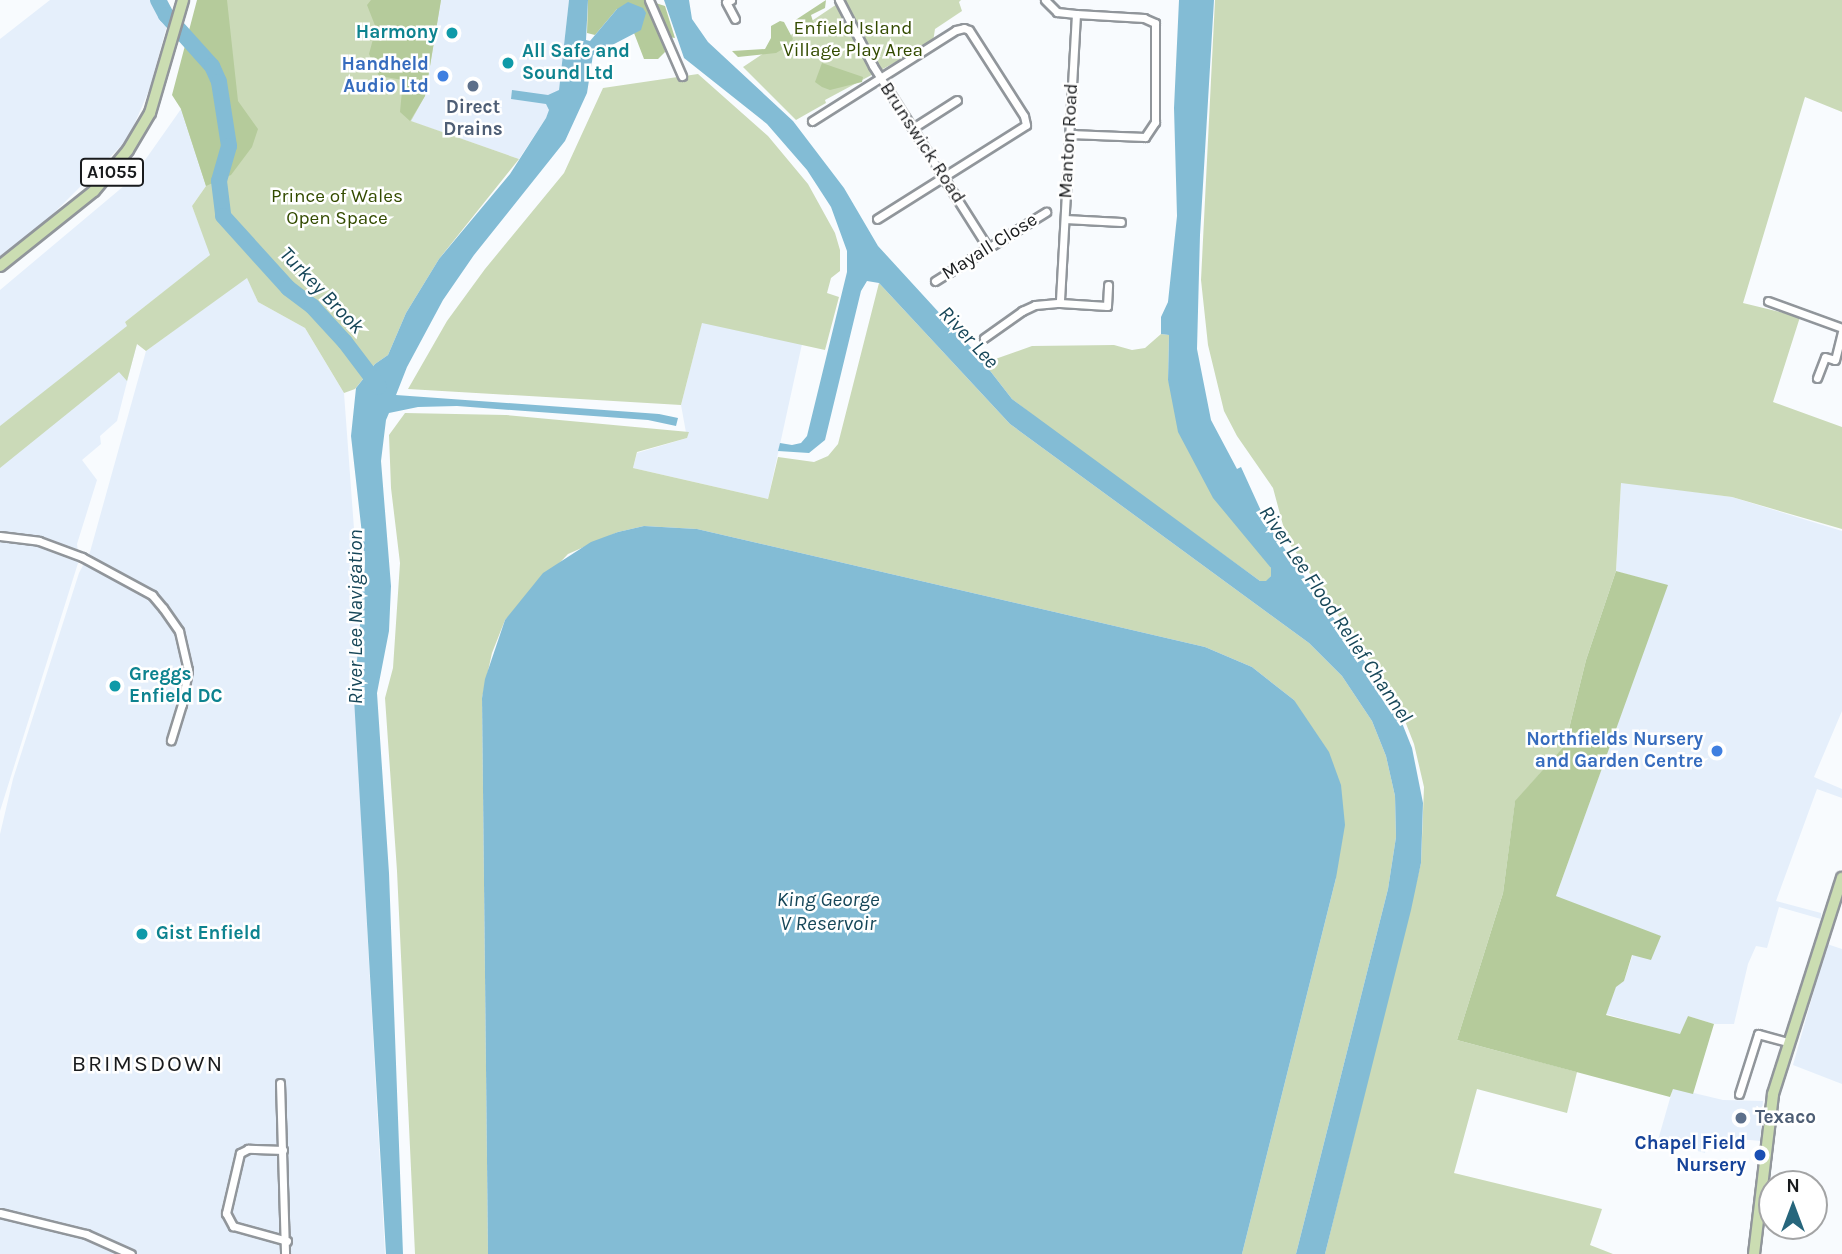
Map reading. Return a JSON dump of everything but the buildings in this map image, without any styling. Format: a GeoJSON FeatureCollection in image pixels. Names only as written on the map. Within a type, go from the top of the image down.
{"type":"FeatureCollection","features":[{"type":"Feature","properties":{"kind":"main road","name":"A1055"},"geometry":{"type":"LineString","coordinates":[[0,266],[94,191],[119,164],[150,113],[182,5]]}},
{"type":"Feature","properties":{"kind":"main road"},"geometry":{"type":"LineString","coordinates":[[1754,1254],[1773,1094],[1842,878]]}},
{"type":"Feature","properties":{"kind":"street"},"geometry":{"type":"LineString","coordinates":[[649,0],[682,76]]}},
{"type":"Feature","properties":{"kind":"street","name":"Brunswick Road"},"geometry":{"type":"LineString","coordinates":[[839,0],[879,76],[988,248]]}},
{"type":"Feature","properties":{"kind":"street"},"geometry":{"type":"LineString","coordinates":[[1045,0],[1057,12],[1144,18],[1155,23],[1155,122],[1145,137],[1069,134]]}},
{"type":"Feature","properties":{"kind":"street"},"geometry":{"type":"LineString","coordinates":[[727,1],[735,19]]}},
{"type":"Feature","properties":{"kind":"street","name":"Manton Road"},"geometry":{"type":"LineString","coordinates":[[1060,303],[1076,14]]}},
{"type":"Feature","properties":{"kind":"street"},"geometry":{"type":"LineString","coordinates":[[812,121],[879,76],[956,30],[969,30],[1027,122],[1019,131],[877,219]]}},
{"type":"Feature","properties":{"kind":"street"},"geometry":{"type":"LineString","coordinates":[[913,128],[957,100]]}},
{"type":"Feature","properties":{"kind":"street","name":"Mayall Close"},"geometry":{"type":"LineString","coordinates":[[935,281],[1045,212]]}},
{"type":"Feature","properties":{"kind":"street"},"geometry":{"type":"LineString","coordinates":[[1065,219],[1121,222]]}},
{"type":"Feature","properties":{"kind":"street"},"geometry":{"type":"LineString","coordinates":[[984,338],[1022,310],[1035,305],[1060,303],[1107,306],[1108,285]]}},
{"type":"Feature","properties":{"kind":"street"},"geometry":{"type":"LineString","coordinates":[[1768,301],[1842,330],[1835,360],[1825,357],[1817,377]]}},
{"type":"Feature","properties":{"kind":"street"},"geometry":{"type":"LineString","coordinates":[[0,536],[39,541],[82,556],[152,596],[163,608],[178,631],[188,670],[182,704],[171,740]]}},
{"type":"Feature","properties":{"kind":"street"},"geometry":{"type":"LineString","coordinates":[[1738,1094],[1758,1034],[1788,1042]]}},
{"type":"Feature","properties":{"kind":"street"},"geometry":{"type":"LineString","coordinates":[[280,1083],[287,1241],[285,1254]]}},
{"type":"Feature","properties":{"kind":"street"},"geometry":{"type":"LineString","coordinates":[[283,1150],[248,1149],[240,1153],[226,1213],[233,1226],[287,1241]]}},
{"type":"Feature","properties":{"kind":"street"},"geometry":{"type":"LineString","coordinates":[[0,1213],[86,1234],[131,1254]]}},
{"type":"Feature","properties":{"kind":"shaded area"},"geometry":{"type":"Polygon","coordinates":[[[50,0],[153,0],[167,25],[150,88],[128,139],[35,232],[0,259],[0,39],[50,0]]]}},
{"type":"Feature","properties":{"kind":"shaded area"},"geometry":{"type":"Polygon","coordinates":[[[441,0],[569,0],[559,90],[546,118],[519,159],[410,121],[425,96],[441,0]]]}},
{"type":"Feature","properties":{"kind":"shaded area"},"geometry":{"type":"Polygon","coordinates":[[[181,109],[206,186],[192,206],[211,255],[125,322],[137,343],[117,421],[100,436],[101,444],[82,460],[97,480],[77,544],[79,560],[0,811],[0,290],[131,180],[181,109]]]}},
{"type":"Feature","properties":{"kind":"shaded area"},"geometry":{"type":"Polygon","coordinates":[[[247,277],[258,302],[305,328],[344,393],[358,583],[362,835],[385,1254],[0,1254],[0,834],[13,779],[79,573],[90,552],[146,351],[247,277]]]}},
{"type":"Feature","properties":{"kind":"shaded area"},"geometry":{"type":"Polygon","coordinates":[[[702,322],[802,344],[768,499],[633,468],[637,453],[687,438],[681,405],[702,322]]]}},
{"type":"Feature","properties":{"kind":"shaded area"},"geometry":{"type":"Polygon","coordinates":[[[1621,482],[1732,497],[1842,531],[1842,711],[1814,777],[1842,789],[1842,798],[1817,789],[1776,901],[1821,913],[1821,919],[1779,907],[1767,948],[1756,946],[1748,964],[1734,1024],[1714,1024],[1688,1016],[1681,1035],[1606,1014],[1616,986],[1624,981],[1633,954],[1556,896],[1667,586],[1616,571],[1621,482]]]}},
{"type":"Feature","properties":{"kind":"shaded area"},"geometry":{"type":"Polygon","coordinates":[[[1827,944],[1842,949],[1842,1084],[1793,1065],[1827,944]]]}},
{"type":"Feature","properties":{"kind":"shaded area"},"geometry":{"type":"Polygon","coordinates":[[[1673,1088],[1723,1100],[1763,1101],[1760,1141],[1708,1136],[1705,1153],[1658,1140],[1673,1088]]]}},
{"type":"Feature","properties":{"kind":"green space"},"geometry":{"type":"Polygon","coordinates":[[[197,0],[227,0],[238,101],[258,129],[252,147],[231,175],[206,186],[181,109],[172,95],[197,0]]]}},
{"type":"Feature","properties":{"kind":"green space","name":"Prince of Wales Open Space"},"geometry":{"type":"Polygon","coordinates":[[[201,0],[441,0],[425,96],[411,121],[519,159],[439,259],[406,313],[388,355],[375,364],[355,389],[344,393],[305,328],[258,302],[247,278],[146,351],[137,344],[127,381],[119,372],[0,468],[0,426],[127,326],[125,322],[210,255],[192,206],[206,186],[181,109],[201,0]]]}},
{"type":"Feature","properties":{"kind":"green space"},"geometry":{"type":"Polygon","coordinates":[[[371,0],[441,0],[425,96],[410,121],[400,112],[403,80],[379,76],[369,54],[376,28],[367,5],[371,0]]]}},
{"type":"Feature","properties":{"kind":"green space"},"geometry":{"type":"Polygon","coordinates":[[[588,0],[646,0],[665,6],[675,38],[663,36],[665,52],[658,59],[644,59],[634,33],[641,29],[617,9],[595,35],[587,33],[588,0]]]}},
{"type":"Feature","properties":{"kind":"green space"},"geometry":{"type":"Polygon","coordinates":[[[826,0],[825,8],[811,15],[815,28],[801,35],[794,21],[826,0]]]}},
{"type":"Feature","properties":{"kind":"green space","name":"Enfield Island Village Play Area"},"geometry":{"type":"Polygon","coordinates":[[[843,0],[961,0],[959,2],[962,11],[935,29],[933,42],[825,100],[826,103],[796,120],[743,67],[843,0]]]}},
{"type":"Feature","properties":{"kind":"green space"},"geometry":{"type":"Polygon","coordinates":[[[1215,0],[1842,0],[1842,112],[1805,97],[1743,303],[1800,317],[1773,402],[1842,427],[1842,529],[1732,497],[1621,483],[1616,571],[1586,660],[1565,745],[1515,802],[1503,893],[1457,1040],[1577,1072],[1567,1113],[1477,1089],[1454,1173],[1602,1209],[1590,1245],[1613,1254],[1325,1254],[1421,863],[1424,787],[1414,744],[1398,703],[1287,540],[1273,488],[1237,436],[1224,411],[1208,345],[1201,280],[1215,0]]]}},
{"type":"Feature","properties":{"kind":"green space"},"geometry":{"type":"Polygon","coordinates":[[[780,21],[784,22],[793,39],[788,46],[776,53],[738,57],[732,51],[765,49],[771,38],[771,26],[780,21]]]}},
{"type":"Feature","properties":{"kind":"green space"},"geometry":{"type":"Polygon","coordinates":[[[822,63],[863,77],[862,82],[830,90],[822,87],[815,82],[822,63]]]}},
{"type":"Feature","properties":{"kind":"green space"},"geometry":{"type":"Polygon","coordinates":[[[698,74],[768,136],[808,184],[835,233],[840,250],[840,271],[831,278],[827,293],[839,297],[825,350],[702,323],[681,405],[408,389],[447,321],[485,269],[564,173],[603,88],[698,74]]]}},
{"type":"Feature","properties":{"kind":"green space"},"geometry":{"type":"Polygon","coordinates":[[[879,283],[1010,424],[1309,643],[1342,676],[1372,721],[1386,756],[1395,796],[1396,837],[1388,889],[1296,1254],[1242,1254],[1336,878],[1294,700],[1252,667],[1205,647],[697,529],[644,526],[618,532],[568,554],[505,620],[492,653],[482,698],[488,1254],[415,1254],[397,871],[385,698],[393,668],[400,563],[391,488],[389,435],[405,413],[506,415],[689,432],[687,438],[637,452],[633,468],[768,499],[778,457],[814,462],[828,456],[838,444],[879,283]]]}},
{"type":"Feature","properties":{"kind":"green space"},"geometry":{"type":"Polygon","coordinates":[[[1161,334],[1169,335],[1168,380],[1271,568],[1271,576],[1267,581],[1260,581],[1062,438],[1012,399],[984,363],[1032,346],[1114,345],[1132,350],[1145,348],[1161,334]]]}},
{"type":"Feature","properties":{"kind":"green space"},"geometry":{"type":"Polygon","coordinates":[[[1616,571],[1668,585],[1556,896],[1661,936],[1651,960],[1632,955],[1624,981],[1616,987],[1606,1015],[1680,1034],[1688,1016],[1714,1024],[1693,1094],[1673,1089],[1670,1097],[1457,1040],[1503,893],[1515,801],[1565,745],[1586,660],[1616,571]]]}},
{"type":"Feature","properties":{"kind":"water"},"geometry":{"type":"Polygon","coordinates":[[[569,0],[588,0],[586,40],[590,41],[617,9],[628,2],[643,8],[646,13],[641,30],[593,55],[587,93],[565,141],[474,255],[443,300],[407,367],[396,395],[659,414],[678,418],[676,426],[648,420],[457,406],[418,407],[389,413],[386,420],[381,461],[391,586],[389,631],[377,693],[389,873],[403,1254],[386,1254],[354,698],[365,561],[351,436],[356,388],[375,364],[388,355],[406,313],[439,259],[510,174],[546,118],[549,110],[546,104],[511,99],[512,90],[548,95],[559,90],[569,0]]]}},
{"type":"Feature","properties":{"kind":"water"},"geometry":{"type":"Polygon","coordinates":[[[664,0],[689,0],[692,19],[708,42],[793,121],[844,188],[878,246],[977,354],[1012,399],[1260,581],[1266,581],[1271,576],[1271,568],[1213,498],[1178,432],[1168,380],[1169,335],[1161,334],[1161,317],[1168,302],[1177,216],[1174,108],[1179,0],[1214,0],[1200,235],[1197,349],[1211,420],[1237,469],[1241,467],[1267,524],[1394,703],[1412,748],[1423,803],[1421,863],[1411,910],[1325,1254],[1296,1254],[1388,889],[1396,837],[1395,796],[1386,756],[1372,721],[1342,676],[1309,643],[1010,424],[879,283],[867,281],[861,291],[825,440],[809,453],[778,451],[780,443],[801,443],[807,436],[847,272],[847,251],[831,207],[807,170],[767,124],[684,58],[664,0]]]}},
{"type":"Feature","properties":{"kind":"water","name":"King George V Reservoir"},"geometry":{"type":"Polygon","coordinates":[[[644,526],[697,529],[1205,647],[1252,667],[1294,700],[1329,752],[1341,785],[1345,825],[1336,878],[1242,1254],[488,1254],[482,698],[485,679],[505,620],[543,573],[591,542],[644,526]]]}},
{"type":"Feature","properties":{"kind":"waterway","name":"Turkey Brook"},"geometry":{"type":"LineString","coordinates":[[158,0],[166,15],[212,66],[219,82],[229,146],[219,181],[223,216],[288,288],[312,306],[345,342],[379,387]]}},
{"type":"Feature","properties":{"kind":"place","name":"Harmony"},"geometry":{"type":"Point","coordinates":[452,33]}},
{"type":"Feature","properties":{"kind":"place","name":"All Safe and Sound Ltd"},"geometry":{"type":"Point","coordinates":[508,63]}},
{"type":"Feature","properties":{"kind":"place","name":"Handheld Audio Ltd"},"geometry":{"type":"Point","coordinates":[443,76]}},
{"type":"Feature","properties":{"kind":"place","name":"Direct Drains"},"geometry":{"type":"Point","coordinates":[473,86]}},
{"type":"Feature","properties":{"kind":"place","name":"Greggs Enfield DC"},"geometry":{"type":"Point","coordinates":[115,686]}},
{"type":"Feature","properties":{"kind":"place","name":"Northfields Nursery and Garden Centre"},"geometry":{"type":"Point","coordinates":[1717,751]}},
{"type":"Feature","properties":{"kind":"place","name":"Gist Enfield"},"geometry":{"type":"Point","coordinates":[142,934]}},
{"type":"Feature","properties":{"kind":"place","name":"Texaco"},"geometry":{"type":"Point","coordinates":[1741,1118]}},
{"type":"Feature","properties":{"kind":"place","name":"Chapel Field Nursery"},"geometry":{"type":"Point","coordinates":[1760,1155]}},
{"type":"Feature","properties":{"kind":"district","name":"BRIMSDOWN"},"geometry":{"type":"Point","coordinates":[148,1064]}},
{"type":"Feature","properties":{"kind":"water label","name":"River Lee"},"geometry":{"type":"Point","coordinates":[969,337]}},
{"type":"Feature","properties":{"kind":"water label","name":"River Lee Flood Relief Channel"},"geometry":{"type":"Point","coordinates":[1336,614]}},
{"type":"Feature","properties":{"kind":"water label","name":"River Lee Navigation"},"geometry":{"type":"Point","coordinates":[355,617]}}]}
